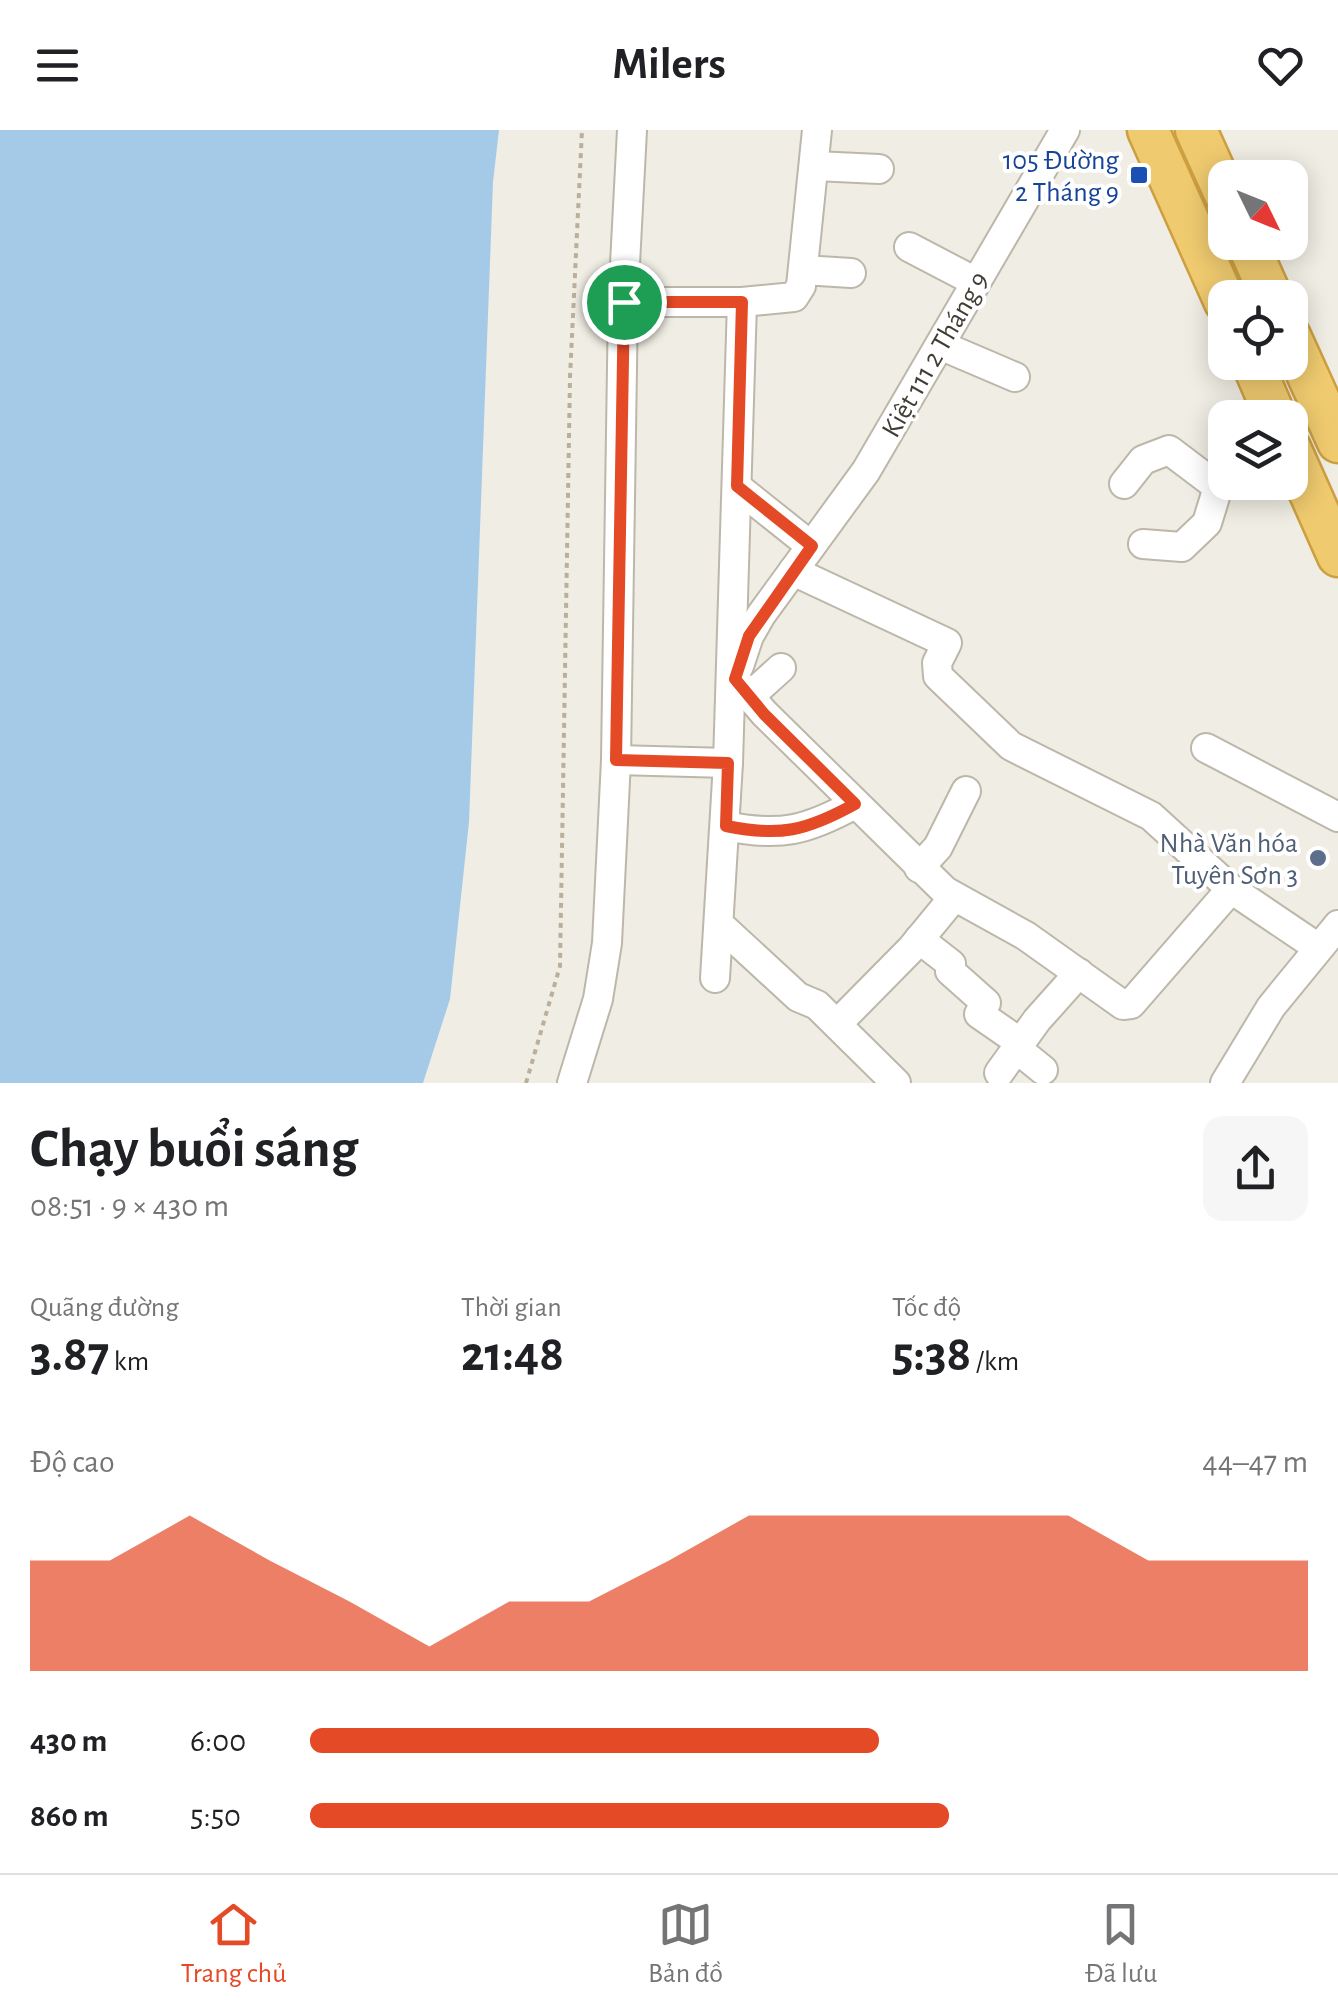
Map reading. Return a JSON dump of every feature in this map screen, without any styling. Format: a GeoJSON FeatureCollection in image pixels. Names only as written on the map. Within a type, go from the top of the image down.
{"type":"FeatureCollection","features":[{"type":"Feature","properties":{"kind":"highway"},"geometry":{"type":"LineString","coordinates":[[1148,130],[1215,280]]}},
{"type":"Feature","properties":{"kind":"highway"},"geometry":{"type":"LineString","coordinates":[[1196,130],[1210,160]]}},
{"type":"Feature","properties":{"kind":"highway"},"geometry":{"type":"LineString","coordinates":[[1308,376],[1338,442]]}},
{"type":"Feature","properties":{"kind":"highway"},"geometry":{"type":"LineString","coordinates":[[1308,488],[1338,556]]}},
{"type":"Feature","properties":{"kind":"street"},"geometry":{"type":"LineString","coordinates":[[572,1083],[603,979],[616,760],[624,302],[632,130]]}},
{"type":"Feature","properties":{"kind":"street"},"geometry":{"type":"LineString","coordinates":[[624,302],[794,298],[801,286],[817,130]]}},
{"type":"Feature","properties":{"kind":"street","name":"Kiệt 111 2 Tháng 9"},"geometry":{"type":"LineString","coordinates":[[738,689],[749,636],[866,471],[1064,130]]}},
{"type":"Feature","properties":{"kind":"street"},"geometry":{"type":"LineString","coordinates":[[815,166],[879,170]]}},
{"type":"Feature","properties":{"kind":"street"},"geometry":{"type":"LineString","coordinates":[[909,247],[976,282]]}},
{"type":"Feature","properties":{"kind":"street"},"geometry":{"type":"LineString","coordinates":[[803,270],[851,274]]}},
{"type":"Feature","properties":{"kind":"street"},"geometry":{"type":"LineString","coordinates":[[716,978],[728,763],[738,689],[737,486],[742,302]]}},
{"type":"Feature","properties":{"kind":"street"},"geometry":{"type":"LineString","coordinates":[[940,345],[1015,378]]}},
{"type":"Feature","properties":{"kind":"street"},"geometry":{"type":"LineString","coordinates":[[1124,484],[1143,460],[1169,450],[1208,474]]}},
{"type":"Feature","properties":{"kind":"street"},"geometry":{"type":"LineString","coordinates":[[737,486],[812,546]]}},
{"type":"Feature","properties":{"kind":"street"},"geometry":{"type":"LineString","coordinates":[[1143,544],[1182,547],[1207,523],[1216,500]]}},
{"type":"Feature","properties":{"kind":"street"},"geometry":{"type":"LineString","coordinates":[[793,571],[947,643],[937,663],[938,676],[1012,746],[1151,816],[1231,890],[1317,947]]}},
{"type":"Feature","properties":{"kind":"street"},"geometry":{"type":"LineString","coordinates":[[738,689],[781,668]]}},
{"type":"Feature","properties":{"kind":"street"},"geometry":{"type":"LineString","coordinates":[[738,689],[954,897],[1008,924],[1124,1005],[1130,1004],[1146,987],[1231,890]]}},
{"type":"Feature","properties":{"kind":"street"},"geometry":{"type":"LineString","coordinates":[[1206,748],[1338,817]]}},
{"type":"Feature","properties":{"kind":"street"},"geometry":{"type":"LineString","coordinates":[[616,760],[728,763]]}},
{"type":"Feature","properties":{"kind":"street"},"geometry":{"type":"LineString","coordinates":[[920,868],[938,847],[966,791]]}},
{"type":"Feature","properties":{"kind":"street"},"geometry":{"type":"LineString","coordinates":[[726,826],[759,834],[778,833],[806,826],[855,804]]}},
{"type":"Feature","properties":{"kind":"street"},"geometry":{"type":"LineString","coordinates":[[837,1024],[954,897]]}},
{"type":"Feature","properties":{"kind":"street"},"geometry":{"type":"LineString","coordinates":[[1225,1083],[1271,1008],[1338,925]]}},
{"type":"Feature","properties":{"kind":"street"},"geometry":{"type":"LineString","coordinates":[[721,926],[798,997],[817,1005],[896,1083]]}},
{"type":"Feature","properties":{"kind":"street"},"geometry":{"type":"LineString","coordinates":[[918,939],[950,964],[950,972],[986,1003],[979,1014],[1042,1070]]}},
{"type":"Feature","properties":{"kind":"street"},"geometry":{"type":"LineString","coordinates":[[999,1073],[1078,973]]}},
{"type":"Feature","properties":{"kind":"path"},"geometry":{"type":"LineString","coordinates":[[526,1083],[560,966],[570,377],[582,130]]}},
{"type":"Feature","properties":{"kind":"water"},"geometry":{"type":"Polygon","coordinates":[[[0,130],[499,130],[493,182],[469,822],[450,999],[423,1083],[0,1083],[0,130]]]}},
{"type":"Feature","properties":{"kind":"place","name":"105 Đường 2 Tháng 9"},"geometry":{"type":"Point","coordinates":[1139,175]}},
{"type":"Feature","properties":{"kind":"place","name":"Nhà Văn hóa Tuyên Sơn 3"},"geometry":{"type":"Point","coordinates":[1318,858]}},
{"type":"Feature","properties":{"kind":"route"},"geometry":{"type":"LineString","coordinates":[[624,302],[742,302],[737,486],[812,546],[749,636],[735,679],[764,714],[855,804],[806,826],[759,834],[726,826],[728,763],[616,760],[624,302]]}}]}
